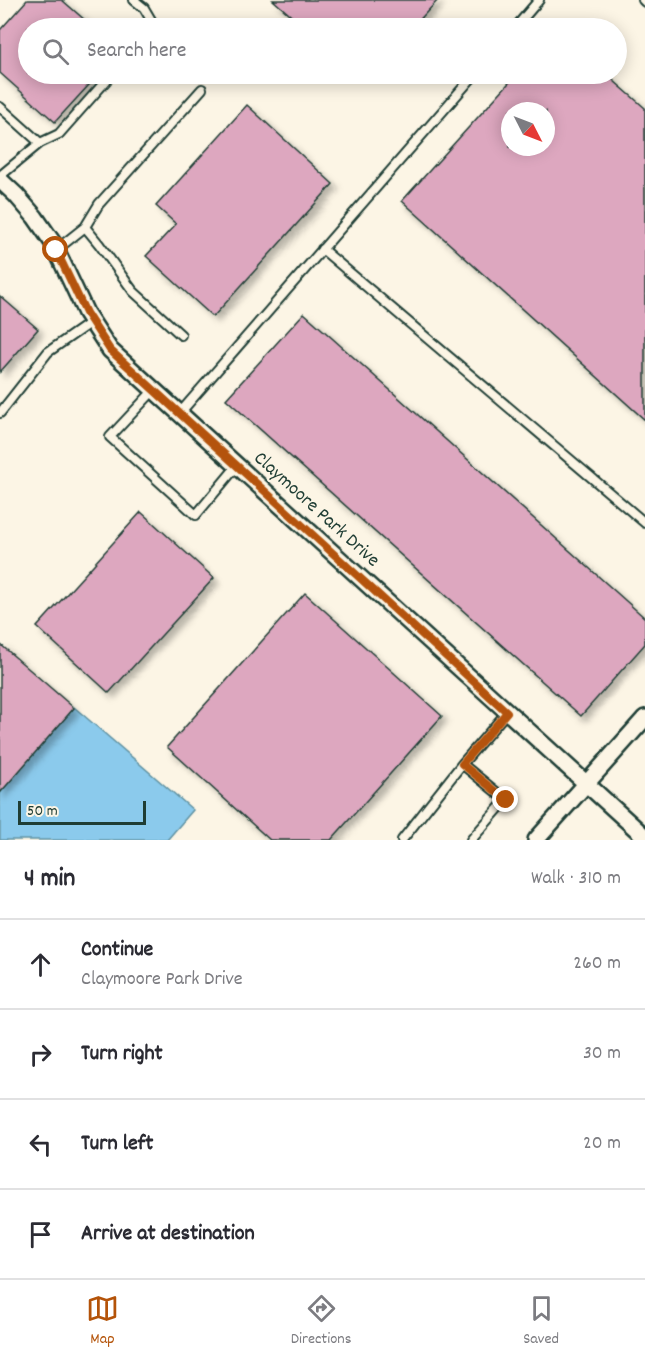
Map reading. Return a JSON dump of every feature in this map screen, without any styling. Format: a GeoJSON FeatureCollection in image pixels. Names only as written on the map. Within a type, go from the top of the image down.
{"type":"FeatureCollection","features":[{"type":"Feature","properties":{"kind":"street","name":"Claymoore Park Drive"},"geometry":{"type":"LineString","coordinates":[[0,180],[35,217],[56,250],[92,322],[110,350],[645,837]]}},
{"type":"Feature","properties":{"kind":"street"},"geometry":{"type":"LineString","coordinates":[[536,840],[645,718]]}},
{"type":"Feature","properties":{"kind":"lane"},"geometry":{"type":"LineString","coordinates":[[134,0],[144,8],[150,18]]}},
{"type":"Feature","properties":{"kind":"lane"},"geometry":{"type":"LineString","coordinates":[[524,18],[539,0]]}},
{"type":"Feature","properties":{"kind":"lane"},"geometry":{"type":"LineString","coordinates":[[0,176],[40,143],[59,134],[103,84]]}},
{"type":"Feature","properties":{"kind":"lane"},"geometry":{"type":"LineString","coordinates":[[179,414],[466,84]]}},
{"type":"Feature","properties":{"kind":"lane"},"geometry":{"type":"LineString","coordinates":[[56,250],[85,227],[99,204],[202,89]]}},
{"type":"Feature","properties":{"kind":"lane"},"geometry":{"type":"LineString","coordinates":[[0,107],[40,143]]}},
{"type":"Feature","properties":{"kind":"lane"},"geometry":{"type":"LineString","coordinates":[[85,227],[133,291],[181,335]]}},
{"type":"Feature","properties":{"kind":"lane"},"geometry":{"type":"LineString","coordinates":[[322,249],[645,523]]}},
{"type":"Feature","properties":{"kind":"lane"},"geometry":{"type":"LineString","coordinates":[[0,413],[48,352],[92,322]]}},
{"type":"Feature","properties":{"kind":"lane"},"geometry":{"type":"LineString","coordinates":[[153,391],[110,437],[196,515],[236,467]]}},
{"type":"Feature","properties":{"kind":"lane"},"geometry":{"type":"LineString","coordinates":[[402,840],[462,764],[507,712]]}},
{"type":"Feature","properties":{"kind":"lane"},"geometry":{"type":"LineString","coordinates":[[462,764],[506,800],[471,840]]}},
{"type":"Feature","properties":{"kind":"water"},"geometry":{"type":"Polygon","coordinates":[[[74,707],[193,810],[167,840],[0,840],[0,793],[74,707]]]}},
{"type":"Feature","properties":{"kind":"building"},"geometry":{"type":"Polygon","coordinates":[[[27,0],[62,0],[83,18],[18,18],[18,84],[90,84],[55,122],[0,73],[0,30],[27,0]]]}},
{"type":"Feature","properties":{"kind":"building"},"geometry":{"type":"Polygon","coordinates":[[[273,0],[438,0],[421,18],[294,18],[273,0]]]}},
{"type":"Feature","properties":{"kind":"building"},"geometry":{"type":"Polygon","coordinates":[[[508,84],[617,84],[645,108],[645,420],[402,201],[508,84]]]}},
{"type":"Feature","properties":{"kind":"building"},"geometry":{"type":"Polygon","coordinates":[[[247,105],[333,184],[213,317],[146,256],[176,224],[156,206],[247,105]]]}},
{"type":"Feature","properties":{"kind":"building"},"geometry":{"type":"Polygon","coordinates":[[[0,296],[38,329],[0,372],[0,296]]]}},
{"type":"Feature","properties":{"kind":"building"},"geometry":{"type":"Polygon","coordinates":[[[304,313],[645,618],[645,644],[581,716],[226,399],[304,313]]]}},
{"type":"Feature","properties":{"kind":"building"},"geometry":{"type":"Polygon","coordinates":[[[141,512],[214,578],[109,693],[37,627],[141,512]]]}},
{"type":"Feature","properties":{"kind":"building"},"geometry":{"type":"Polygon","coordinates":[[[305,593],[442,716],[331,840],[270,840],[167,747],[305,593]]]}},
{"type":"Feature","properties":{"kind":"building"},"geometry":{"type":"Polygon","coordinates":[[[0,644],[74,708],[0,793],[0,644]]]}},
{"type":"Feature","properties":{"kind":"route"},"geometry":{"type":"LineString","coordinates":[[56,250],[86,313],[110,350],[507,712],[462,764],[506,800]]}}]}
